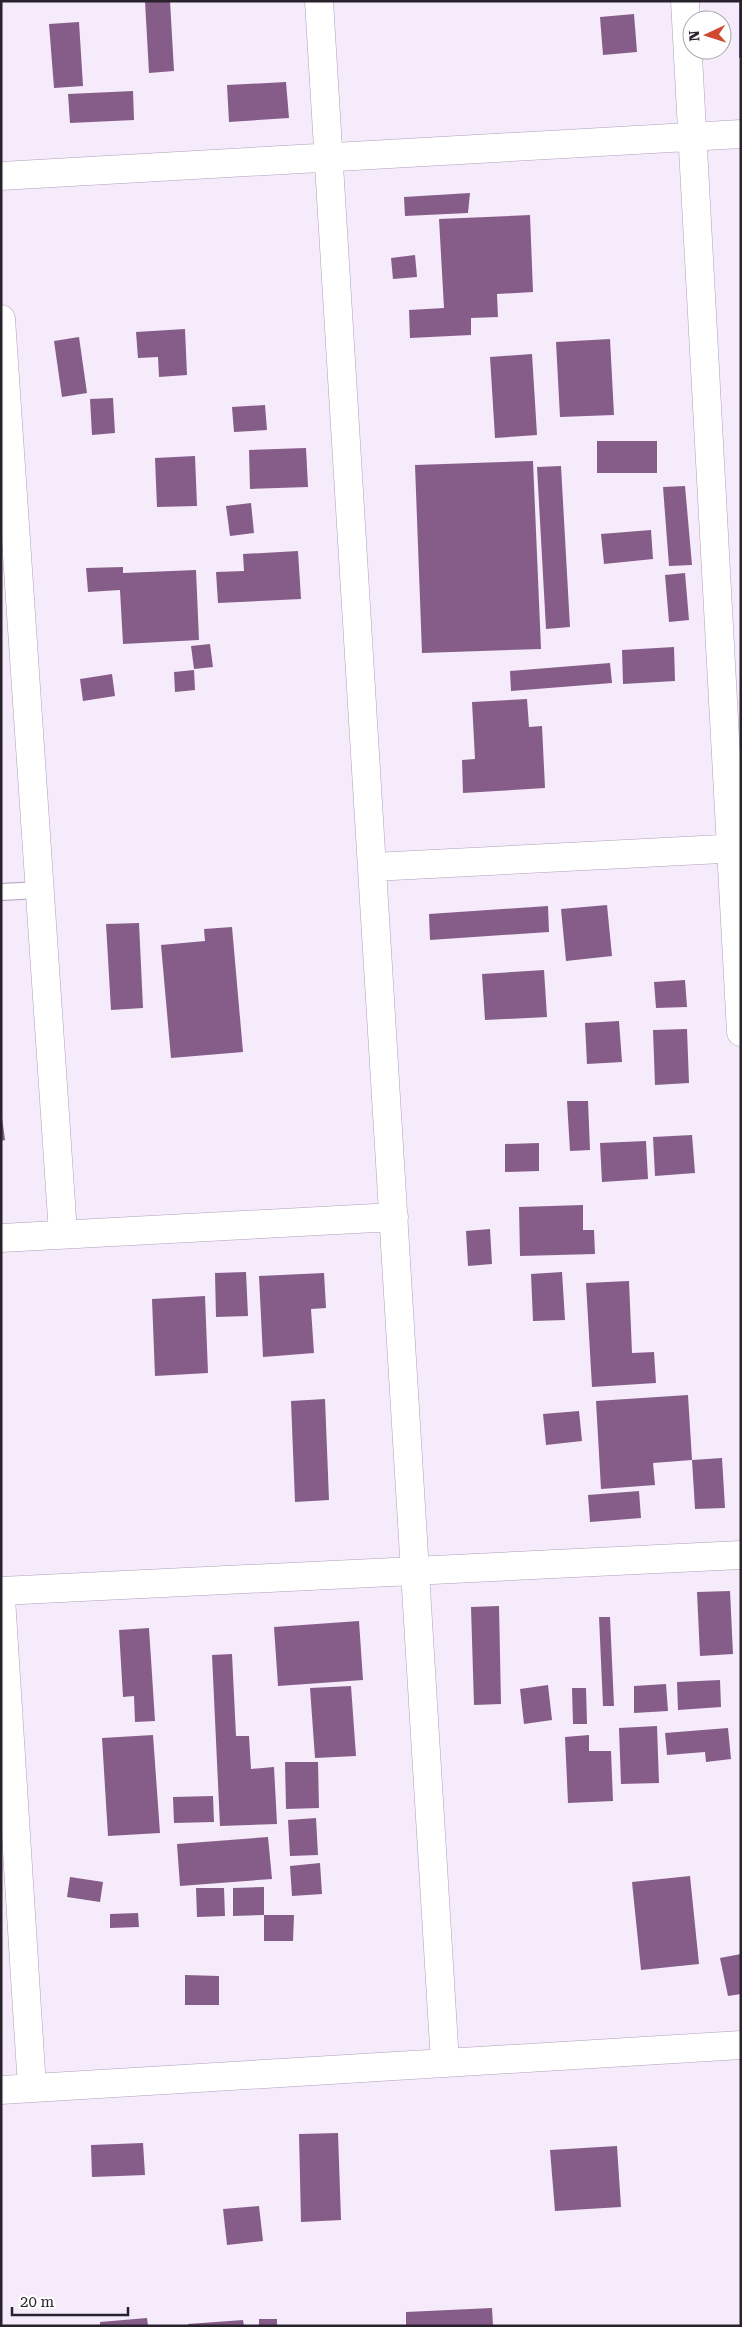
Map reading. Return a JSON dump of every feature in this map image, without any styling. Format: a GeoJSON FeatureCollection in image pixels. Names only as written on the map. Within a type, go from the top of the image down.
{"type":"FeatureCollection","features":[{"type":"Feature","properties":{"kind":"street"},"geometry":{"type":"LineString","coordinates":[[319,1],[445,2063]]}},
{"type":"Feature","properties":{"kind":"street"},"geometry":{"type":"LineString","coordinates":[[685,1],[736,849],[741,1032]]}},
{"type":"Feature","properties":{"kind":"street"},"geometry":{"type":"LineString","coordinates":[[1,176],[741,134]]}},
{"type":"Feature","properties":{"kind":"street"},"geometry":{"type":"LineString","coordinates":[[1,319],[63,1233]]}},
{"type":"Feature","properties":{"kind":"street"},"geometry":{"type":"LineString","coordinates":[[373,867],[736,849]]}},
{"type":"Feature","properties":{"kind":"street"},"geometry":{"type":"LineString","coordinates":[[1,1238],[63,1233],[394,1217]]}},
{"type":"Feature","properties":{"kind":"street"},"geometry":{"type":"LineString","coordinates":[[1,1591],[741,1555]]}},
{"type":"Feature","properties":{"kind":"street"},"geometry":{"type":"LineString","coordinates":[[1,1598],[32,2088]]}},
{"type":"Feature","properties":{"kind":"street"},"geometry":{"type":"LineString","coordinates":[[1,2090],[741,2045]]}},
{"type":"Feature","properties":{"kind":"lane"},"geometry":{"type":"LineString","coordinates":[[1,892],[39,890]]}},
{"type":"Feature","properties":{"kind":"building"},"geometry":{"type":"Polygon","coordinates":[[[145,1],[170,1],[174,71],[149,73],[145,1]]]}},
{"type":"Feature","properties":{"kind":"building"},"geometry":{"type":"Polygon","coordinates":[[[739,1],[741,1],[741,58],[739,58],[739,1]]]}},
{"type":"Feature","properties":{"kind":"building"},"geometry":{"type":"Polygon","coordinates":[[[634,14],[637,52],[603,55],[600,17],[634,14]]]}},
{"type":"Feature","properties":{"kind":"building"},"geometry":{"type":"Polygon","coordinates":[[[79,22],[83,86],[54,88],[49,24],[79,22]]]}},
{"type":"Feature","properties":{"kind":"building"},"geometry":{"type":"Polygon","coordinates":[[[286,82],[289,118],[229,122],[227,85],[286,82]]]}},
{"type":"Feature","properties":{"kind":"building"},"geometry":{"type":"Polygon","coordinates":[[[133,91],[134,120],[70,123],[68,94],[133,91]]]}},
{"type":"Feature","properties":{"kind":"building"},"geometry":{"type":"Polygon","coordinates":[[[470,193],[468,213],[405,216],[404,197],[470,193]]]}},
{"type":"Feature","properties":{"kind":"building"},"geometry":{"type":"Polygon","coordinates":[[[530,215],[533,292],[497,294],[498,317],[471,318],[471,335],[410,338],[409,310],[444,308],[439,219],[530,215]]]}},
{"type":"Feature","properties":{"kind":"building"},"geometry":{"type":"Polygon","coordinates":[[[415,255],[417,277],[393,279],[391,258],[415,255]]]}},
{"type":"Feature","properties":{"kind":"building"},"geometry":{"type":"Polygon","coordinates":[[[185,329],[187,375],[159,377],[158,357],[138,358],[136,332],[185,329]]]}},
{"type":"Feature","properties":{"kind":"building"},"geometry":{"type":"Polygon","coordinates":[[[79,337],[87,393],[62,397],[54,341],[79,337]]]}},
{"type":"Feature","properties":{"kind":"building"},"geometry":{"type":"Polygon","coordinates":[[[610,339],[614,415],[560,417],[556,342],[610,339]]]}},
{"type":"Feature","properties":{"kind":"building"},"geometry":{"type":"Polygon","coordinates":[[[532,354],[537,435],[495,438],[490,357],[532,354]]]}},
{"type":"Feature","properties":{"kind":"building"},"geometry":{"type":"Polygon","coordinates":[[[113,398],[115,433],[92,435],[90,399],[113,398]]]}},
{"type":"Feature","properties":{"kind":"building"},"geometry":{"type":"Polygon","coordinates":[[[265,405],[267,430],[234,432],[232,407],[265,405]]]}},
{"type":"Feature","properties":{"kind":"building"},"geometry":{"type":"Polygon","coordinates":[[[597,441],[657,441],[657,473],[597,473],[597,441]]]}},
{"type":"Feature","properties":{"kind":"building"},"geometry":{"type":"Polygon","coordinates":[[[306,448],[308,487],[250,489],[249,450],[306,448]]]}},
{"type":"Feature","properties":{"kind":"building"},"geometry":{"type":"Polygon","coordinates":[[[195,456],[197,506],[157,507],[155,458],[195,456]]]}},
{"type":"Feature","properties":{"kind":"building"},"geometry":{"type":"Polygon","coordinates":[[[533,461],[541,649],[422,653],[415,465],[533,461]]]}},
{"type":"Feature","properties":{"kind":"building"},"geometry":{"type":"Polygon","coordinates":[[[561,466],[570,627],[546,629],[537,467],[561,466]]]}},
{"type":"Feature","properties":{"kind":"building"},"geometry":{"type":"Polygon","coordinates":[[[685,486],[692,565],[669,566],[663,487],[685,486]]]}},
{"type":"Feature","properties":{"kind":"building"},"geometry":{"type":"Polygon","coordinates":[[[251,503],[254,533],[230,536],[226,506],[251,503]]]}},
{"type":"Feature","properties":{"kind":"building"},"geometry":{"type":"Polygon","coordinates":[[[651,530],[653,559],[604,564],[601,534],[651,530]]]}},
{"type":"Feature","properties":{"kind":"building"},"geometry":{"type":"Polygon","coordinates":[[[298,551],[301,599],[218,603],[216,572],[244,571],[243,554],[298,551]]]}},
{"type":"Feature","properties":{"kind":"building"},"geometry":{"type":"Polygon","coordinates":[[[123,567],[123,573],[196,570],[199,640],[123,644],[120,590],[88,592],[86,568],[123,567]]]}},
{"type":"Feature","properties":{"kind":"building"},"geometry":{"type":"Polygon","coordinates":[[[685,573],[689,620],[669,622],[665,575],[685,573]]]}},
{"type":"Feature","properties":{"kind":"building"},"geometry":{"type":"Polygon","coordinates":[[[210,644],[213,667],[194,669],[191,646],[210,644]]]}},
{"type":"Feature","properties":{"kind":"building"},"geometry":{"type":"Polygon","coordinates":[[[674,647],[675,681],[623,684],[622,650],[674,647]]]}},
{"type":"Feature","properties":{"kind":"building"},"geometry":{"type":"Polygon","coordinates":[[[610,663],[612,683],[511,691],[510,671],[610,663]]]}},
{"type":"Feature","properties":{"kind":"building"},"geometry":{"type":"Polygon","coordinates":[[[194,670],[195,690],[175,692],[174,672],[194,670]]]}},
{"type":"Feature","properties":{"kind":"building"},"geometry":{"type":"Polygon","coordinates":[[[112,674],[115,696],[83,701],[80,679],[112,674]]]}},
{"type":"Feature","properties":{"kind":"building"},"geometry":{"type":"Polygon","coordinates":[[[527,699],[529,727],[542,726],[545,788],[463,793],[462,760],[475,759],[472,702],[527,699]]]}},
{"type":"Feature","properties":{"kind":"building"},"geometry":{"type":"Polygon","coordinates":[[[607,905],[612,956],[566,961],[561,909],[607,905]]]}},
{"type":"Feature","properties":{"kind":"building"},"geometry":{"type":"Polygon","coordinates":[[[548,906],[549,932],[430,940],[429,914],[548,906]]]}},
{"type":"Feature","properties":{"kind":"building"},"geometry":{"type":"Polygon","coordinates":[[[139,923],[143,1008],[111,1010],[106,924],[139,923]]]}},
{"type":"Feature","properties":{"kind":"building"},"geometry":{"type":"Polygon","coordinates":[[[232,927],[243,1052],[171,1058],[161,945],[205,941],[204,929],[232,927]]]}},
{"type":"Feature","properties":{"kind":"building"},"geometry":{"type":"Polygon","coordinates":[[[544,970],[547,1017],[485,1020],[482,974],[544,970]]]}},
{"type":"Feature","properties":{"kind":"building"},"geometry":{"type":"Polygon","coordinates":[[[685,980],[687,1007],[656,1008],[654,982],[685,980]]]}},
{"type":"Feature","properties":{"kind":"building"},"geometry":{"type":"Polygon","coordinates":[[[619,1021],[622,1062],[587,1064],[585,1023],[619,1021]]]}},
{"type":"Feature","properties":{"kind":"building"},"geometry":{"type":"Polygon","coordinates":[[[687,1029],[689,1083],[655,1085],[653,1030],[687,1029]]]}},
{"type":"Feature","properties":{"kind":"building"},"geometry":{"type":"Polygon","coordinates":[[[567,1101],[588,1101],[590,1150],[570,1151],[567,1101]]]}},
{"type":"Feature","properties":{"kind":"building"},"geometry":{"type":"Polygon","coordinates":[[[1,1110],[5,1140],[1,1141],[1,1110]]]}},
{"type":"Feature","properties":{"kind":"building"},"geometry":{"type":"Polygon","coordinates":[[[692,1135],[695,1173],[655,1176],[653,1137],[692,1135]]]}},
{"type":"Feature","properties":{"kind":"building"},"geometry":{"type":"Polygon","coordinates":[[[646,1141],[648,1179],[602,1182],[600,1143],[646,1141]]]}},
{"type":"Feature","properties":{"kind":"building"},"geometry":{"type":"Polygon","coordinates":[[[539,1143],[539,1171],[505,1172],[505,1144],[539,1143]]]}},
{"type":"Feature","properties":{"kind":"building"},"geometry":{"type":"Polygon","coordinates":[[[583,1205],[583,1230],[594,1230],[595,1254],[520,1256],[519,1207],[583,1205]]]}},
{"type":"Feature","properties":{"kind":"building"},"geometry":{"type":"Polygon","coordinates":[[[490,1229],[492,1264],[468,1266],[466,1231],[490,1229]]]}},
{"type":"Feature","properties":{"kind":"building"},"geometry":{"type":"Polygon","coordinates":[[[246,1272],[248,1316],[216,1317],[215,1273],[246,1272]]]}},
{"type":"Feature","properties":{"kind":"building"},"geometry":{"type":"Polygon","coordinates":[[[562,1272],[565,1320],[533,1321],[531,1274],[562,1272]]]}},
{"type":"Feature","properties":{"kind":"building"},"geometry":{"type":"Polygon","coordinates":[[[324,1273],[326,1308],[311,1309],[314,1353],[263,1357],[259,1276],[324,1273]]]}},
{"type":"Feature","properties":{"kind":"building"},"geometry":{"type":"Polygon","coordinates":[[[629,1281],[632,1353],[654,1352],[656,1383],[592,1387],[586,1283],[629,1281]]]}},
{"type":"Feature","properties":{"kind":"building"},"geometry":{"type":"Polygon","coordinates":[[[205,1296],[208,1373],[155,1376],[152,1299],[205,1296]]]}},
{"type":"Feature","properties":{"kind":"building"},"geometry":{"type":"Polygon","coordinates":[[[688,1395],[692,1460],[653,1463],[655,1485],[601,1489],[596,1401],[688,1395]]]}},
{"type":"Feature","properties":{"kind":"building"},"geometry":{"type":"Polygon","coordinates":[[[325,1399],[329,1500],[295,1502],[291,1401],[325,1399]]]}},
{"type":"Feature","properties":{"kind":"building"},"geometry":{"type":"Polygon","coordinates":[[[579,1411],[582,1441],[546,1445],[543,1414],[579,1411]]]}},
{"type":"Feature","properties":{"kind":"building"},"geometry":{"type":"Polygon","coordinates":[[[722,1458],[725,1508],[695,1509],[692,1460],[722,1458]]]}},
{"type":"Feature","properties":{"kind":"building"},"geometry":{"type":"Polygon","coordinates":[[[639,1491],[641,1518],[590,1522],[588,1495],[639,1491]]]}},
{"type":"Feature","properties":{"kind":"building"},"geometry":{"type":"Polygon","coordinates":[[[730,1591],[733,1654],[700,1656],[697,1592],[730,1591]]]}},
{"type":"Feature","properties":{"kind":"building"},"geometry":{"type":"Polygon","coordinates":[[[499,1606],[501,1704],[474,1705],[471,1607],[499,1606]]]}},
{"type":"Feature","properties":{"kind":"building"},"geometry":{"type":"Polygon","coordinates":[[[599,1617],[610,1617],[614,1706],[603,1706],[599,1617]]]}},
{"type":"Feature","properties":{"kind":"building"},"geometry":{"type":"Polygon","coordinates":[[[359,1621],[363,1680],[278,1686],[274,1627],[359,1621]]]}},
{"type":"Feature","properties":{"kind":"building"},"geometry":{"type":"Polygon","coordinates":[[[149,1628],[155,1721],[135,1722],[134,1696],[123,1697],[119,1630],[149,1628]]]}},
{"type":"Feature","properties":{"kind":"building"},"geometry":{"type":"Polygon","coordinates":[[[232,1654],[236,1736],[249,1736],[251,1769],[274,1767],[277,1824],[220,1826],[212,1655],[232,1654]]]}},
{"type":"Feature","properties":{"kind":"building"},"geometry":{"type":"Polygon","coordinates":[[[720,1680],[721,1707],[678,1710],[677,1682],[720,1680]]]}},
{"type":"Feature","properties":{"kind":"building"},"geometry":{"type":"Polygon","coordinates":[[[666,1684],[668,1711],[634,1713],[634,1686],[666,1684]]]}},
{"type":"Feature","properties":{"kind":"building"},"geometry":{"type":"Polygon","coordinates":[[[548,1685],[552,1720],[524,1724],[520,1689],[548,1685]]]}},
{"type":"Feature","properties":{"kind":"building"},"geometry":{"type":"Polygon","coordinates":[[[351,1686],[356,1756],[315,1758],[310,1688],[351,1686]]]}},
{"type":"Feature","properties":{"kind":"building"},"geometry":{"type":"Polygon","coordinates":[[[572,1688],[586,1688],[587,1724],[573,1724],[572,1688]]]}},
{"type":"Feature","properties":{"kind":"building"},"geometry":{"type":"Polygon","coordinates":[[[657,1726],[659,1783],[621,1784],[619,1728],[657,1726]]]}},
{"type":"Feature","properties":{"kind":"building"},"geometry":{"type":"Polygon","coordinates":[[[728,1728],[731,1759],[706,1762],[705,1752],[667,1755],[665,1733],[728,1728]]]}},
{"type":"Feature","properties":{"kind":"building"},"geometry":{"type":"Polygon","coordinates":[[[153,1735],[160,1833],[108,1836],[102,1738],[153,1735]]]}},
{"type":"Feature","properties":{"kind":"building"},"geometry":{"type":"Polygon","coordinates":[[[589,1735],[589,1751],[611,1751],[613,1801],[568,1803],[565,1737],[589,1735]]]}},
{"type":"Feature","properties":{"kind":"building"},"geometry":{"type":"Polygon","coordinates":[[[285,1762],[318,1762],[319,1808],[286,1809],[285,1762]]]}},
{"type":"Feature","properties":{"kind":"building"},"geometry":{"type":"Polygon","coordinates":[[[213,1796],[214,1822],[174,1823],[173,1797],[213,1796]]]}},
{"type":"Feature","properties":{"kind":"building"},"geometry":{"type":"Polygon","coordinates":[[[316,1818],[318,1855],[290,1856],[288,1820],[316,1818]]]}},
{"type":"Feature","properties":{"kind":"building"},"geometry":{"type":"Polygon","coordinates":[[[268,1837],[272,1879],[180,1886],[177,1844],[268,1837]]]}},
{"type":"Feature","properties":{"kind":"building"},"geometry":{"type":"Polygon","coordinates":[[[320,1863],[322,1894],[292,1896],[290,1866],[320,1863]]]}},
{"type":"Feature","properties":{"kind":"building"},"geometry":{"type":"Polygon","coordinates":[[[690,1876],[699,1964],[641,1970],[632,1882],[690,1876]]]}},
{"type":"Feature","properties":{"kind":"building"},"geometry":{"type":"Polygon","coordinates":[[[70,1877],[103,1882],[100,1902],[67,1897],[70,1877]]]}},
{"type":"Feature","properties":{"kind":"building"},"geometry":{"type":"Polygon","coordinates":[[[264,1887],[264,1915],[233,1916],[233,1888],[264,1887]]]}},
{"type":"Feature","properties":{"kind":"building"},"geometry":{"type":"Polygon","coordinates":[[[196,1888],[224,1888],[225,1916],[197,1917],[196,1888]]]}},
{"type":"Feature","properties":{"kind":"building"},"geometry":{"type":"Polygon","coordinates":[[[138,1913],[139,1927],[110,1928],[110,1914],[138,1913]]]}},
{"type":"Feature","properties":{"kind":"building"},"geometry":{"type":"Polygon","coordinates":[[[264,1915],[294,1915],[293,1941],[264,1941],[264,1915]]]}},
{"type":"Feature","properties":{"kind":"building"},"geometry":{"type":"Polygon","coordinates":[[[741,1954],[741,1994],[728,1996],[720,1958],[741,1954]]]}},
{"type":"Feature","properties":{"kind":"building"},"geometry":{"type":"Polygon","coordinates":[[[185,1975],[219,1976],[219,2005],[185,2005],[185,1975]]]}},
{"type":"Feature","properties":{"kind":"building"},"geometry":{"type":"Polygon","coordinates":[[[338,2133],[341,2220],[301,2222],[299,2134],[338,2133]]]}},
{"type":"Feature","properties":{"kind":"building"},"geometry":{"type":"Polygon","coordinates":[[[143,2143],[145,2175],[92,2177],[91,2145],[143,2143]]]}},
{"type":"Feature","properties":{"kind":"building"},"geometry":{"type":"Polygon","coordinates":[[[617,2146],[621,2207],[555,2211],[550,2150],[617,2146]]]}},
{"type":"Feature","properties":{"kind":"building"},"geometry":{"type":"Polygon","coordinates":[[[259,2206],[263,2241],[227,2245],[223,2209],[259,2206]]]}},
{"type":"Feature","properties":{"kind":"building"},"geometry":{"type":"Polygon","coordinates":[[[492,2308],[493,2326],[406,2326],[406,2312],[492,2308]]]}},
{"type":"Feature","properties":{"kind":"building"},"geometry":{"type":"Polygon","coordinates":[[[147,2318],[148,2326],[100,2326],[100,2322],[147,2318]]]}},
{"type":"Feature","properties":{"kind":"building"},"geometry":{"type":"Polygon","coordinates":[[[259,2319],[277,2319],[277,2326],[259,2326],[259,2319]]]}},
{"type":"Feature","properties":{"kind":"building"},"geometry":{"type":"Polygon","coordinates":[[[243,2320],[244,2326],[188,2326],[188,2324],[243,2320]]]}}]}
